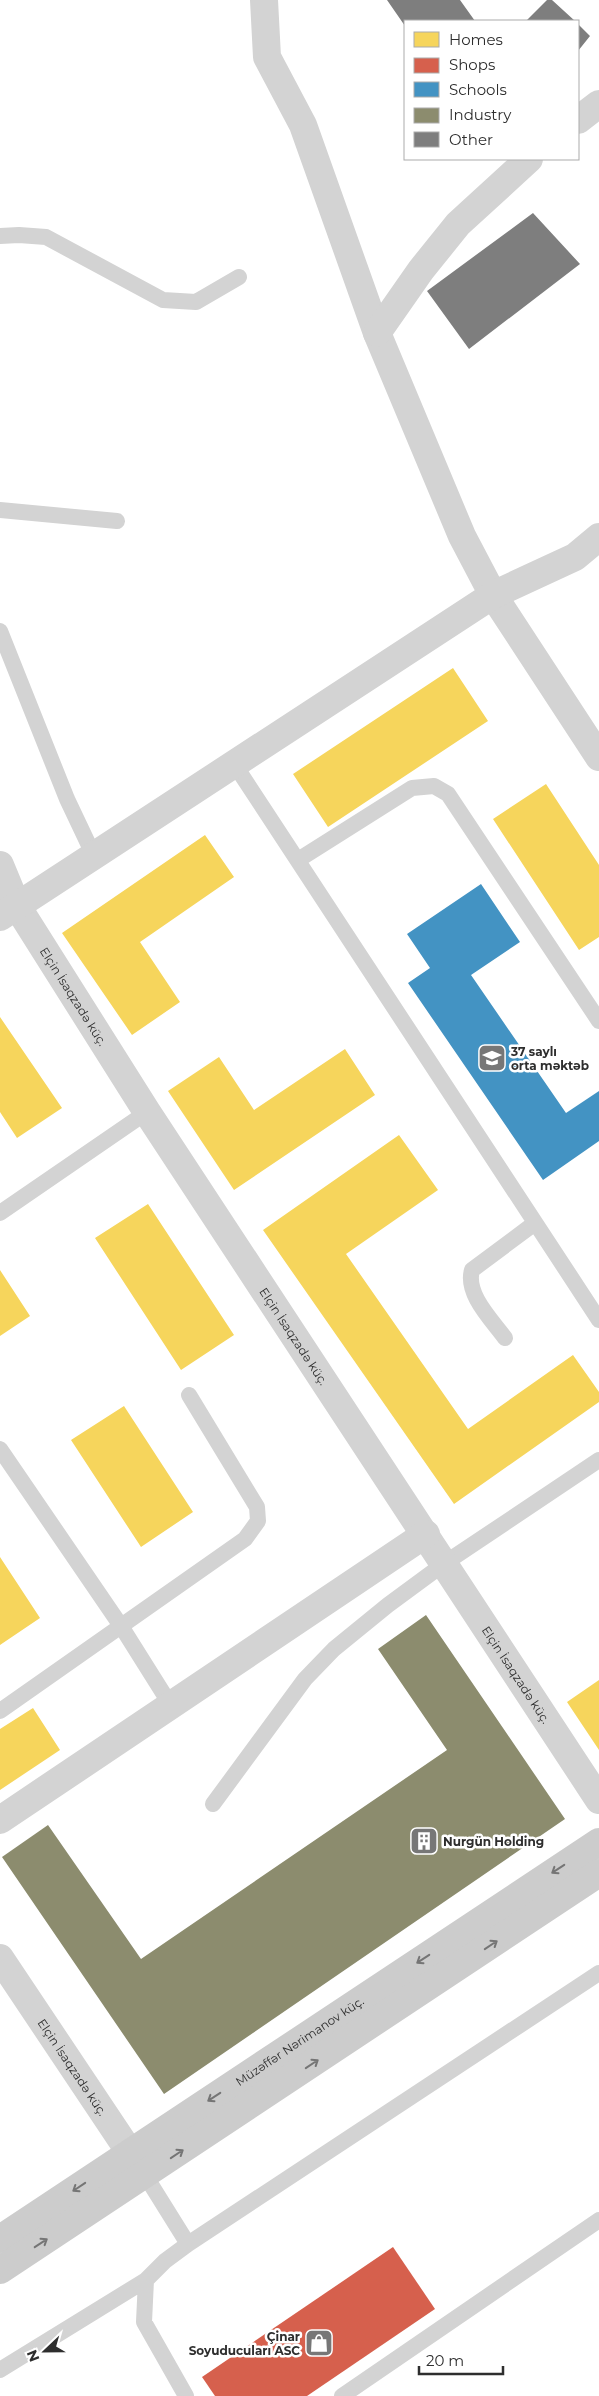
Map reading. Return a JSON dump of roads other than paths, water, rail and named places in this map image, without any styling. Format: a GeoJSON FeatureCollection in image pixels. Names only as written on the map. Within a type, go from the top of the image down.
{"type":"FeatureCollection","features":[{"type":"Feature","properties":{"kind":"main road","name":"Müzəffər Nərimanov küç."},"geometry":{"type":"LineString","coordinates":[[0,2239],[599,1842]]}},
{"type":"Feature","properties":{"kind":"main road"},"geometry":{"type":"LineString","coordinates":[[0,2270],[599,1873]]}},
{"type":"Feature","properties":{"kind":"street"},"geometry":{"type":"LineString","coordinates":[[264,0],[267,57],[303,125],[377,333],[462,536],[493,595],[599,757]]}},
{"type":"Feature","properties":{"kind":"street"},"geometry":{"type":"LineString","coordinates":[[579,119],[599,104]]}},
{"type":"Feature","properties":{"kind":"street"},"geometry":{"type":"LineString","coordinates":[[377,333],[421,270],[458,224],[528,160]]}},
{"type":"Feature","properties":{"kind":"street"},"geometry":{"type":"LineString","coordinates":[[9,911],[493,595],[575,557],[599,537]]}},
{"type":"Feature","properties":{"kind":"street","name":"Elçin İsaqzadə küç."},"geometry":{"type":"LineString","coordinates":[[0,865],[9,911],[147,1112],[445,1562],[599,1800]]}},
{"type":"Feature","properties":{"kind":"street"},"geometry":{"type":"LineString","coordinates":[[0,1820],[170,1704],[426,1534]]}},
{"type":"Feature","properties":{"kind":"street","name":"Elçin İsaqzadə küç."},"geometry":{"type":"LineString","coordinates":[[0,1958],[145,2175]]}},
{"type":"Feature","properties":{"kind":"lane"},"geometry":{"type":"LineString","coordinates":[[0,236],[46,237],[163,300],[196,302],[239,277]]}},
{"type":"Feature","properties":{"kind":"lane"},"geometry":{"type":"LineString","coordinates":[[0,510],[117,521]]}},
{"type":"Feature","properties":{"kind":"lane"},"geometry":{"type":"LineString","coordinates":[[0,632],[66,799],[94,856]]}},
{"type":"Feature","properties":{"kind":"lane"},"geometry":{"type":"LineString","coordinates":[[235,765],[535,1223],[597,1313]]}},
{"type":"Feature","properties":{"kind":"lane"},"geometry":{"type":"LineString","coordinates":[[298,860],[412,788],[434,786],[448,794],[599,1021]]}},
{"type":"Feature","properties":{"kind":"lane"},"geometry":{"type":"LineString","coordinates":[[0,1213],[147,1112]]}},
{"type":"Feature","properties":{"kind":"lane"},"geometry":{"type":"LineString","coordinates":[[505,1338],[474,1293],[469,1279],[472,1270],[535,1223]]}},
{"type":"Feature","properties":{"kind":"lane"},"geometry":{"type":"LineString","coordinates":[[0,1711],[245,1539],[258,1521],[257,1507],[189,1395]]}},
{"type":"Feature","properties":{"kind":"lane"},"geometry":{"type":"LineString","coordinates":[[0,1449],[121,1626],[170,1704]]}},
{"type":"Feature","properties":{"kind":"lane"},"geometry":{"type":"LineString","coordinates":[[213,1804],[305,1679],[334,1649],[445,1562],[599,1460]]}},
{"type":"Feature","properties":{"kind":"lane"},"geometry":{"type":"LineString","coordinates":[[0,2370],[146,2280],[165,2261],[188,2244],[599,1973]]}},
{"type":"Feature","properties":{"kind":"lane"},"geometry":{"type":"LineString","coordinates":[[145,2175],[188,2244]]}},
{"type":"Feature","properties":{"kind":"lane"},"geometry":{"type":"LineString","coordinates":[[342,2396],[599,2220]]}},
{"type":"Feature","properties":{"kind":"lane"},"geometry":{"type":"LineString","coordinates":[[146,2280],[144,2322],[186,2396]]}},
{"type":"Feature","properties":{"kind":"place","name":"37 saylı orta məktəb"},"geometry":{"type":"Point","coordinates":[492,1058]}},
{"type":"Feature","properties":{"kind":"place","name":"Nurgün Holding"},"geometry":{"type":"Point","coordinates":[424,1841]}},
{"type":"Feature","properties":{"kind":"place","name":"Çinar Soyuducuları ASC"},"geometry":{"type":"Point","coordinates":[319,2343]}}]}
